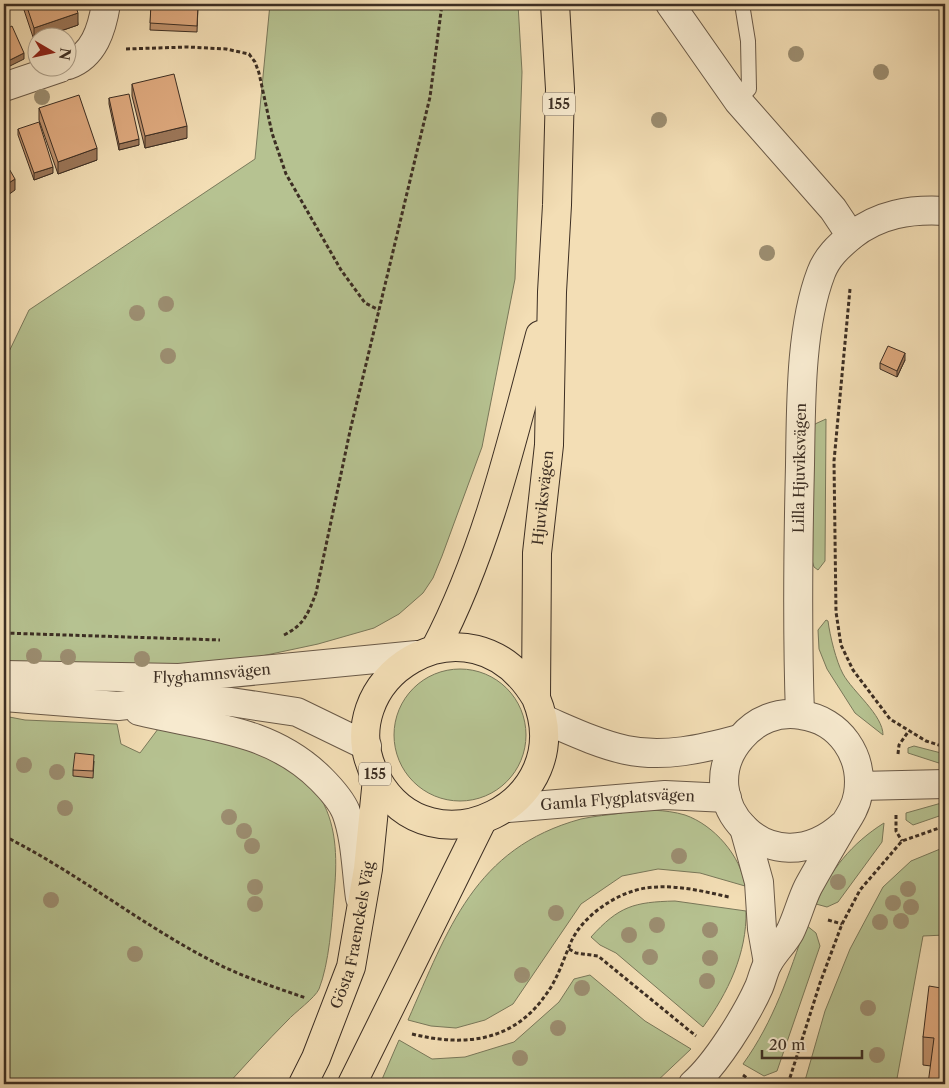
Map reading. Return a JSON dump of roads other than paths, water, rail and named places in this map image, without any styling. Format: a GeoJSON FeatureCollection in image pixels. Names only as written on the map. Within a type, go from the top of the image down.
{"type":"FeatureCollection","features":[{"type":"Feature","properties":{"kind":"main road","name":"Hjuviksvägen"},"geometry":{"type":"LineString","coordinates":[[539,709],[537,562],[549,445],[552,292],[557,204],[560,89],[555,4]]}},
{"type":"Feature","properties":{"kind":"main road","name":"Hjuviksvägen"},"geometry":{"type":"LineString","coordinates":[[426,652],[458,606],[514,431],[552,292]]}},
{"type":"Feature","properties":{"kind":"main road","name":"Gösta Fraenckels Väg"},"geometry":{"type":"LineString","coordinates":[[455,646],[475,649],[494,655],[511,666],[525,680],[539,709],[544,745],[538,768],[525,790],[508,808],[482,821],[450,824],[434,822],[411,813],[392,799],[377,779],[367,746],[367,724],[373,702],[384,683],[398,667],[426,652],[455,646]]}},
{"type":"Feature","properties":{"kind":"main road","name":"Gösta Fraenckels Väg"},"geometry":{"type":"LineString","coordinates":[[303,1084],[316,1058],[350,967],[368,870],[377,779]]}},
{"type":"Feature","properties":{"kind":"main road"},"geometry":{"type":"LineString","coordinates":[[352,1084],[482,821]]}},
{"type":"Feature","properties":{"kind":"street"},"geometry":{"type":"LineString","coordinates":[[78,58],[93,48],[104,22],[106,4]]}},
{"type":"Feature","properties":{"kind":"street"},"geometry":{"type":"LineString","coordinates":[[670,4],[738,101],[833,210],[851,236]]}},
{"type":"Feature","properties":{"kind":"street"},"geometry":{"type":"LineString","coordinates":[[4,87],[31,78]]}},
{"type":"Feature","properties":{"kind":"street","name":"Lilla Hjuviksvägen"},"geometry":{"type":"LineString","coordinates":[[800,714],[797,606],[800,433],[804,358],[814,295],[821,272],[831,254],[851,236],[878,218],[901,212],[945,210]]}},
{"type":"Feature","properties":{"kind":"street","name":"Flyghamnsvägen"},"geometry":{"type":"LineString","coordinates":[[4,675],[179,678],[426,652]]}},
{"type":"Feature","properties":{"kind":"street","name":"Flyghamnsvägen"},"geometry":{"type":"LineString","coordinates":[[4,697],[118,706],[228,728],[290,754],[313,770],[331,789],[345,812],[351,837],[361,907]]}},
{"type":"Feature","properties":{"kind":"street","name":"Flyghamnsvägen"},"geometry":{"type":"LineString","coordinates":[[118,706],[180,699],[232,702],[297,712],[367,746]]}},
{"type":"Feature","properties":{"kind":"street"},"geometry":{"type":"LineString","coordinates":[[539,709],[624,750],[645,753],[700,749],[739,739]]}},
{"type":"Feature","properties":{"kind":"street"},"geometry":{"type":"LineString","coordinates":[[693,1084],[718,1054],[740,1021],[758,989],[768,962],[789,934],[808,888],[855,807],[859,786],[856,760],[844,738],[824,722],[800,714],[789,714],[767,719],[756,724],[739,739],[726,767],[724,783],[733,814],[744,828],[767,844],[794,849],[821,842],[844,825]]}},
{"type":"Feature","properties":{"kind":"street"},"geometry":{"type":"LineString","coordinates":[[859,786],[945,784]]}},
{"type":"Feature","properties":{"kind":"street","name":"Gamla Flygplatsvägen"},"geometry":{"type":"LineString","coordinates":[[508,808],[665,795],[727,798]]}},
{"type":"Feature","properties":{"kind":"street"},"geometry":{"type":"LineString","coordinates":[[744,828],[759,882],[762,929],[768,962]]}},
{"type":"Feature","properties":{"kind":"lane"},"geometry":{"type":"LineString","coordinates":[[738,101],[749,89],[748,41],[742,4]]}}]}
